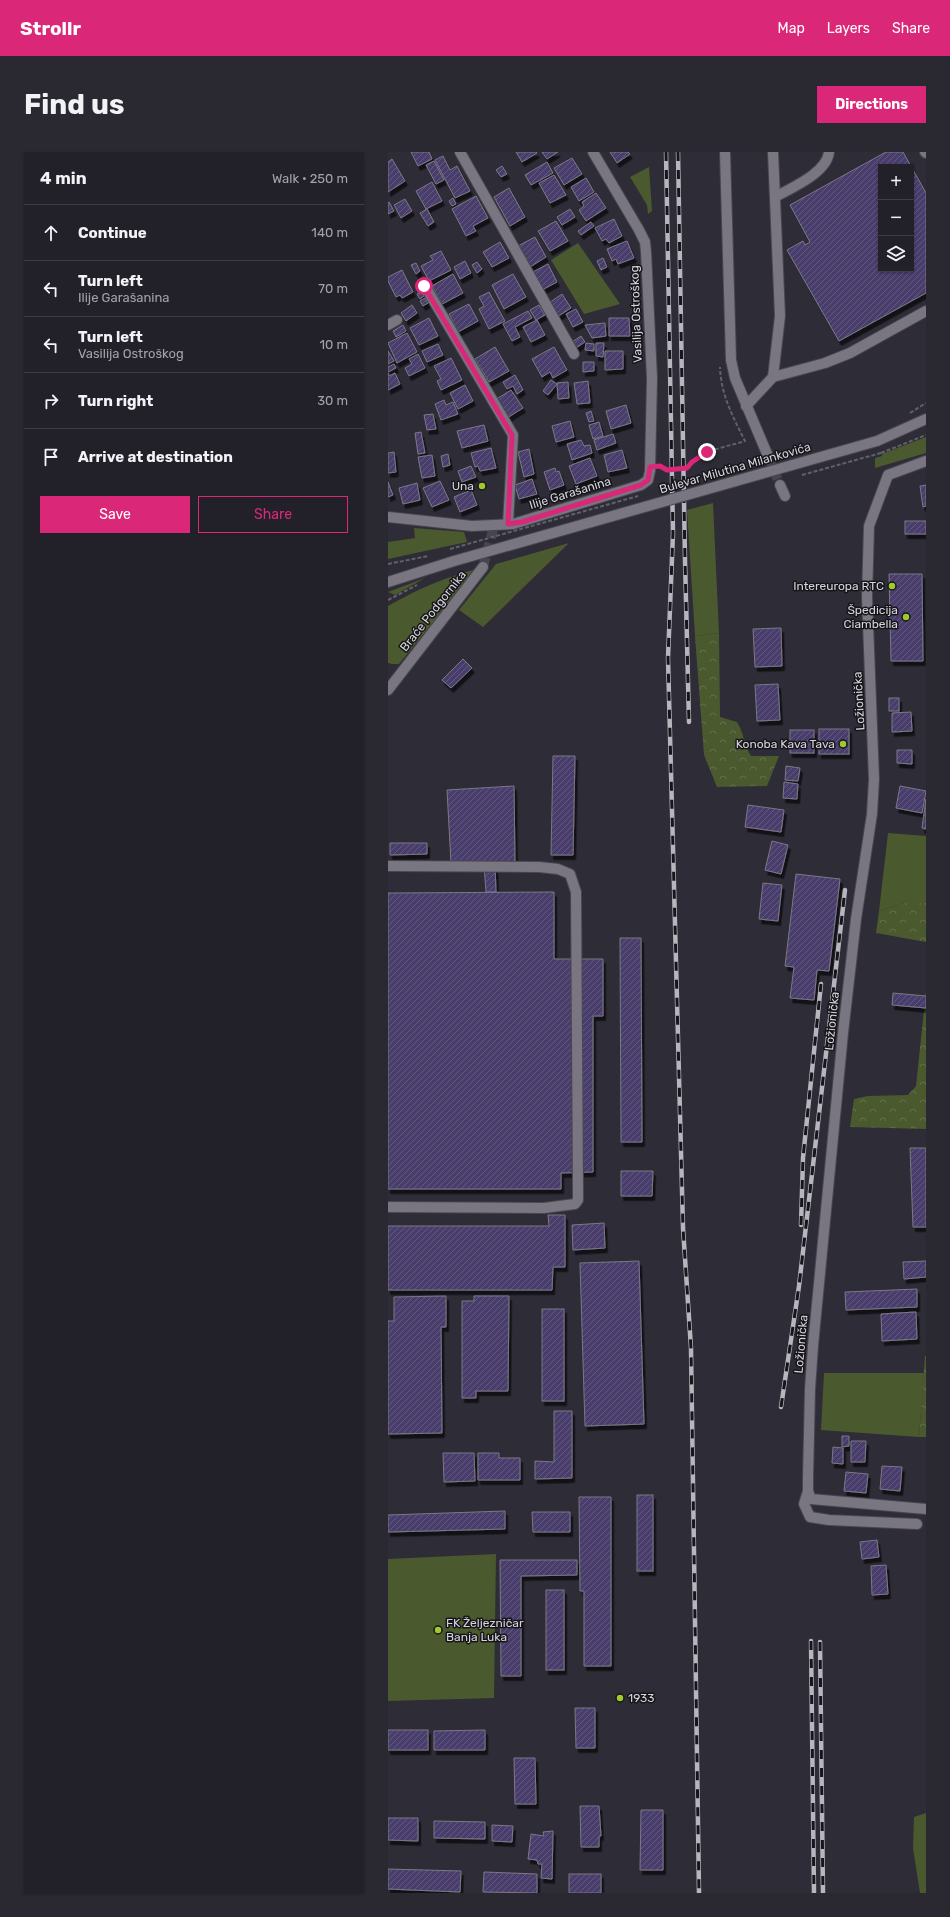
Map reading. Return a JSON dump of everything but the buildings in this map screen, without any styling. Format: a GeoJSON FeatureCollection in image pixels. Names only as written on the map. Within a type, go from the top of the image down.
{"type":"FeatureCollection","features":[{"type":"Feature","properties":{"kind":"street"},"geometry":{"type":"LineString","coordinates":[[460,152],[574,354]]}},
{"type":"Feature","properties":{"kind":"street","name":"Vasilija Ostroškog"},"geometry":{"type":"LineString","coordinates":[[593,152],[624,203],[645,242],[652,378],[650,467],[648,480],[640,488]]}},
{"type":"Feature","properties":{"kind":"street"},"geometry":{"type":"LineString","coordinates":[[725,152],[731,360],[734,378],[768,456]]}},
{"type":"Feature","properties":{"kind":"street"},"geometry":{"type":"LineString","coordinates":[[773,152],[780,316],[773,377]]}},
{"type":"Feature","properties":{"kind":"street"},"geometry":{"type":"LineString","coordinates":[[775,197],[811,176],[824,165],[829,152]]}},
{"type":"Feature","properties":{"kind":"street"},"geometry":{"type":"LineString","coordinates":[[424,286],[512,435],[508,524]]}},
{"type":"Feature","properties":{"kind":"street"},"geometry":{"type":"LineString","coordinates":[[746,406],[773,377],[825,363],[850,353],[926,311]]}},
{"type":"Feature","properties":{"kind":"street","name":"Bulevar Milutina Milankovića"},"geometry":{"type":"LineString","coordinates":[[388,582],[454,561],[877,441],[926,419]]}},
{"type":"Feature","properties":{"kind":"street","name":"Ložionička"},"geometry":{"type":"LineString","coordinates":[[917,1524],[829,1520],[810,1517],[804,1504],[808,1491],[810,1389],[814,1338],[843,1033],[874,779],[868,597],[869,526],[888,475],[926,461]]}},
{"type":"Feature","properties":{"kind":"street"},"geometry":{"type":"LineString","coordinates":[[780,485],[785,496]]}},
{"type":"Feature","properties":{"kind":"street","name":"Ilije Garašanina"},"geometry":{"type":"LineString","coordinates":[[388,518],[472,526],[508,524],[522,522],[640,488]]}},
{"type":"Feature","properties":{"kind":"street","name":"Braće Podgornika"},"geometry":{"type":"LineString","coordinates":[[388,690],[483,567]]}},
{"type":"Feature","properties":{"kind":"street"},"geometry":{"type":"LineString","coordinates":[[388,866],[539,867],[558,869],[570,874],[576,892],[578,1190],[578,1200],[575,1204],[544,1208],[388,1207]]}},
{"type":"Feature","properties":{"kind":"street"},"geometry":{"type":"LineString","coordinates":[[808,1491],[811,1499],[926,1509]]}},
{"type":"Feature","properties":{"kind":"path"},"geometry":{"type":"LineString","coordinates":[[650,467],[660,466],[667,470],[687,468],[692,462],[707,452],[745,441],[731,413],[720,383],[720,360]]}},
{"type":"Feature","properties":{"kind":"path"},"geometry":{"type":"LineString","coordinates":[[920,407],[926,403]]}},
{"type":"Feature","properties":{"kind":"path"},"geometry":{"type":"LineString","coordinates":[[881,453],[926,435]]}},
{"type":"Feature","properties":{"kind":"path"},"geometry":{"type":"LineString","coordinates":[[500,531],[534,524],[640,488]]}},
{"type":"Feature","properties":{"kind":"path"},"geometry":{"type":"LineString","coordinates":[[444,552],[451,551]]}},
{"type":"Feature","properties":{"kind":"path"},"geometry":{"type":"LineString","coordinates":[[388,564],[430,556]]}},
{"type":"Feature","properties":{"kind":"green space"},"geometry":{"type":"Polygon","coordinates":[[[649,167],[652,211],[648,214],[647,205],[630,177],[649,167]]]}},
{"type":"Feature","properties":{"kind":"green space"},"geometry":{"type":"Polygon","coordinates":[[[578,243],[620,304],[584,314],[551,260],[578,243]]]}},
{"type":"Feature","properties":{"kind":"green space"},"geometry":{"type":"Polygon","coordinates":[[[926,437],[926,453],[875,468],[875,458],[926,437]]]}},
{"type":"Feature","properties":{"kind":"green space"},"geometry":{"type":"Polygon","coordinates":[[[713,503],[719,633],[695,636],[687,510],[713,503]]]}},
{"type":"Feature","properties":{"kind":"green space"},"geometry":{"type":"Polygon","coordinates":[[[414,528],[464,532],[467,542],[388,559],[388,542],[415,538],[414,528]]]}},
{"type":"Feature","properties":{"kind":"green space"},"geometry":{"type":"Polygon","coordinates":[[[569,543],[483,627],[459,610],[496,564],[569,543]]]}},
{"type":"Feature","properties":{"kind":"green space"},"geometry":{"type":"Polygon","coordinates":[[[477,569],[399,664],[388,663],[388,606],[431,584],[477,569]]]}},
{"type":"Feature","properties":{"kind":"green space"},"geometry":{"type":"Polygon","coordinates":[[[425,578],[395,595],[388,592],[425,578]]]}},
{"type":"Feature","properties":{"kind":"green space"},"geometry":{"type":"Polygon","coordinates":[[[719,633],[720,717],[737,722],[751,756],[779,756],[767,786],[717,787],[704,755],[695,636],[719,633]]]}},
{"type":"Feature","properties":{"kind":"green space"},"geometry":{"type":"Polygon","coordinates":[[[888,833],[926,836],[926,903],[904,903],[879,911],[888,833]]]}},
{"type":"Feature","properties":{"kind":"green space"},"geometry":{"type":"Polygon","coordinates":[[[904,903],[926,903],[926,942],[876,933],[879,911],[904,903]]]}},
{"type":"Feature","properties":{"kind":"green space"},"geometry":{"type":"Polygon","coordinates":[[[926,991],[926,1129],[850,1127],[854,1099],[868,1096],[908,1095],[916,1086],[926,991]]]}},
{"type":"Feature","properties":{"kind":"green space"},"geometry":{"type":"Polygon","coordinates":[[[925,1356],[926,1437],[919,1437],[925,1356]]]}},
{"type":"Feature","properties":{"kind":"green space"},"geometry":{"type":"Polygon","coordinates":[[[824,1373],[924,1373],[919,1437],[821,1430],[824,1373]]]}},
{"type":"Feature","properties":{"kind":"green space","name":"FK Željezničar Banja Luka"},"geometry":{"type":"Polygon","coordinates":[[[496,1554],[494,1698],[388,1701],[388,1559],[496,1554]]]}},
{"type":"Feature","properties":{"kind":"green space"},"geometry":{"type":"Polygon","coordinates":[[[926,1813],[926,1893],[920,1893],[913,1848],[914,1817],[926,1813]]]}},
{"type":"Feature","properties":{"kind":"tunnel"},"geometry":{"type":"LineString","coordinates":[[768,456],[780,485]]}},
{"type":"Feature","properties":{"kind":"tunnel"},"geometry":{"type":"LineString","coordinates":[[483,567],[494,526]]}},
{"type":"Feature","properties":{"kind":"railway"},"geometry":{"type":"LineString","coordinates":[[666,152],[673,533],[668,658],[683,1228],[691,1348],[699,1893]]}},
{"type":"Feature","properties":{"kind":"railway"},"geometry":{"type":"LineString","coordinates":[[678,152],[689,722]]}},
{"type":"Feature","properties":{"kind":"railway"},"geometry":{"type":"LineString","coordinates":[[781,1407],[799,1286],[845,890]]}},
{"type":"Feature","properties":{"kind":"railway"},"geometry":{"type":"LineString","coordinates":[[801,1225],[803,1158],[821,984]]}},
{"type":"Feature","properties":{"kind":"railway"},"geometry":{"type":"LineString","coordinates":[[811,1641],[814,1893]]}},
{"type":"Feature","properties":{"kind":"railway"},"geometry":{"type":"LineString","coordinates":[[820,1642],[823,1893]]}},
{"type":"Feature","properties":{"kind":"place","name":"Una"},"geometry":{"type":"Point","coordinates":[482,486]}},
{"type":"Feature","properties":{"kind":"place","name":"Intereuropa RTC"},"geometry":{"type":"Point","coordinates":[892,586]}},
{"type":"Feature","properties":{"kind":"place","name":"Špedicija Ciambella"},"geometry":{"type":"Point","coordinates":[906,617]}},
{"type":"Feature","properties":{"kind":"place","name":"Konoba Kava Tava"},"geometry":{"type":"Point","coordinates":[843,744]}},
{"type":"Feature","properties":{"kind":"place","name":"FK Željezničar Banja Luka"},"geometry":{"type":"Point","coordinates":[438,1630]}},
{"type":"Feature","properties":{"kind":"place","name":"1933"},"geometry":{"type":"Point","coordinates":[620,1698]}},
{"type":"Feature","properties":{"kind":"route"},"geometry":{"type":"LineString","coordinates":[[424,286],[511,431],[513,446],[508,524],[522,522],[641,485],[648,480],[650,467],[660,466],[667,470],[687,468],[692,462],[707,452]]}}]}
